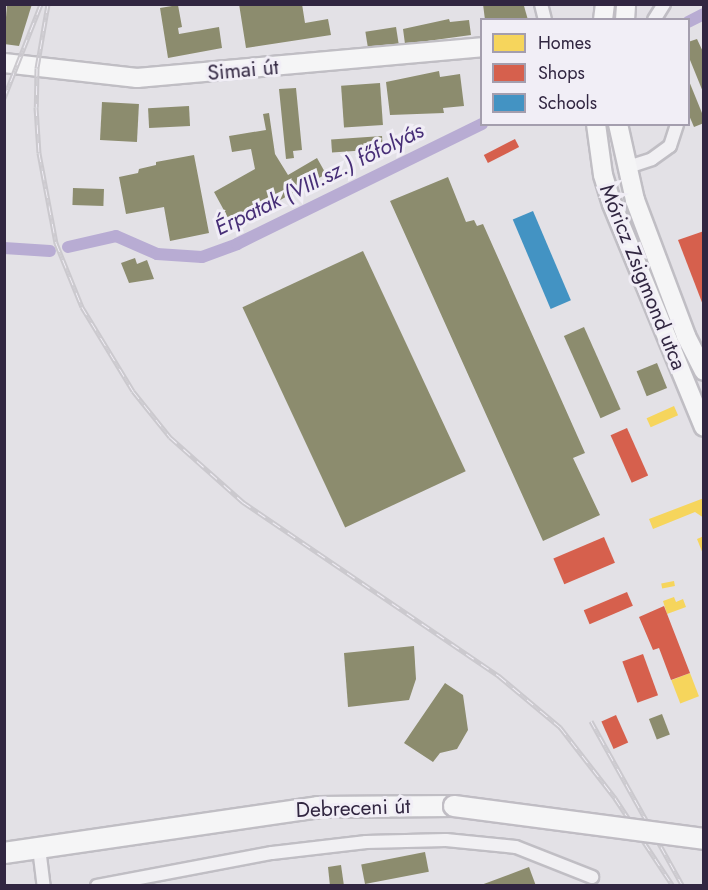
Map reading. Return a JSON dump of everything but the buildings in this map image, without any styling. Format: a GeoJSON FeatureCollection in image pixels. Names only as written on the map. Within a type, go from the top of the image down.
{"type":"FeatureCollection","features":[{"type":"Feature","properties":{"kind":"main road","name":"Simai út"},"geometry":{"type":"LineString","coordinates":[[4,63],[137,78],[480,47]]}},
{"type":"Feature","properties":{"kind":"main road","name":"Móricz Zsigmond utca"},"geometry":{"type":"LineString","coordinates":[[596,126],[603,175],[612,204],[704,426]]}},
{"type":"Feature","properties":{"kind":"main road","name":"Móricz Zsigmond utca"},"geometry":{"type":"LineString","coordinates":[[618,126],[625,168],[686,336],[704,371]]}},
{"type":"Feature","properties":{"kind":"main road","name":"Debreceni út"},"geometry":{"type":"LineString","coordinates":[[4,853],[318,807],[454,806],[704,839]]}},
{"type":"Feature","properties":{"kind":"street"},"geometry":{"type":"LineString","coordinates":[[655,18],[664,4]]}},
{"type":"Feature","properties":{"kind":"street"},"geometry":{"type":"LineString","coordinates":[[625,168],[652,159],[670,146],[676,126]]}},
{"type":"Feature","properties":{"kind":"street"},"geometry":{"type":"LineString","coordinates":[[97,885],[272,854],[366,842],[446,840],[516,847],[592,877]]}},
{"type":"Feature","properties":{"kind":"street"},"geometry":{"type":"LineString","coordinates":[[39,848],[44,885]]}},
{"type":"Feature","properties":{"kind":"waterway","name":"Érpatak (VIII.sz.) főfolyás"},"geometry":{"type":"LineString","coordinates":[[690,21],[704,14]]}},
{"type":"Feature","properties":{"kind":"waterway","name":"Érpatak (VIII.sz.) főfolyás"},"geometry":{"type":"LineString","coordinates":[[68,247],[116,236],[157,254],[202,257],[237,244],[480,125]]}},
{"type":"Feature","properties":{"kind":"waterway","name":"Érpatak (VIII.sz.) főfolyás"},"geometry":{"type":"LineString","coordinates":[[4,248],[50,251]]}},
{"type":"Feature","properties":{"kind":"railway"},"geometry":{"type":"LineString","coordinates":[[4,98],[41,4]]}},
{"type":"Feature","properties":{"kind":"railway"},"geometry":{"type":"LineString","coordinates":[[48,4],[37,68],[36,107],[39,153],[56,243],[82,307],[133,391],[170,437],[243,502],[499,676],[560,727],[615,798],[673,886]]}},
{"type":"Feature","properties":{"kind":"railway"},"geometry":{"type":"LineString","coordinates":[[591,721],[683,886]]}}]}
